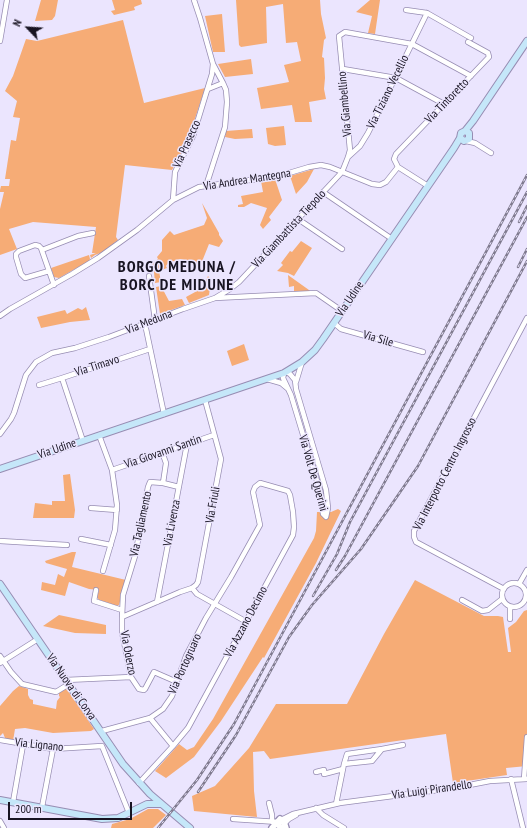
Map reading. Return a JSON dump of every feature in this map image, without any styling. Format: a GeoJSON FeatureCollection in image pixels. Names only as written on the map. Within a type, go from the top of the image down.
{"type":"FeatureCollection","features":[{"type":"Feature","properties":{"kind":"main road","name":"Via Udine"},"geometry":{"type":"LineString","coordinates":[[0,469],[267,379],[285,372],[303,360],[315,350],[454,148],[466,136],[473,121],[527,41]]}},
{"type":"Feature","properties":{"kind":"main road","name":"Via Nuova di Corva"},"geometry":{"type":"LineString","coordinates":[[0,584],[102,731],[123,764],[156,800],[183,820],[189,827]]}},
{"type":"Feature","properties":{"kind":"main road"},"geometry":{"type":"LineString","coordinates":[[141,785],[145,793],[144,801]]}},
{"type":"Feature","properties":{"kind":"main road"},"geometry":{"type":"LineString","coordinates":[[138,808],[144,801],[149,799],[156,800]]}},
{"type":"Feature","properties":{"kind":"main road"},"geometry":{"type":"LineString","coordinates":[[0,800],[102,819],[118,818],[148,804],[162,805]]}},
{"type":"Feature","properties":{"kind":"street"},"geometry":{"type":"LineString","coordinates":[[0,41],[7,0]]}},
{"type":"Feature","properties":{"kind":"street"},"geometry":{"type":"LineString","coordinates":[[188,0],[194,2]]}},
{"type":"Feature","properties":{"kind":"street","name":"Via Prasecco"},"geometry":{"type":"LineString","coordinates":[[194,2],[213,64],[226,90],[227,98],[226,121],[206,186]]}},
{"type":"Feature","properties":{"kind":"street"},"geometry":{"type":"LineString","coordinates":[[406,10],[427,13]]}},
{"type":"Feature","properties":{"kind":"street","name":"Via Tintoretto"},"geometry":{"type":"LineString","coordinates":[[398,167],[394,160],[396,154],[487,60],[489,55],[470,40],[427,13]]}},
{"type":"Feature","properties":{"kind":"street","name":"Via Tiziano Vecellio"},"geometry":{"type":"LineString","coordinates":[[348,157],[360,146],[396,78],[427,13]]}},
{"type":"Feature","properties":{"kind":"street","name":"Via Giambellino"},"geometry":{"type":"LineString","coordinates":[[342,172],[350,150],[339,36],[345,32],[412,44]]}},
{"type":"Feature","properties":{"kind":"street"},"geometry":{"type":"LineString","coordinates":[[412,44],[471,76]]}},
{"type":"Feature","properties":{"kind":"street","name":"Via Prasecco"},"geometry":{"type":"LineString","coordinates":[[173,200],[175,172],[193,136],[208,89],[213,64]]}},
{"type":"Feature","properties":{"kind":"street"},"geometry":{"type":"LineString","coordinates":[[343,69],[396,78],[444,104]]}},
{"type":"Feature","properties":{"kind":"street"},"geometry":{"type":"LineString","coordinates":[[208,89],[223,83]]}},
{"type":"Feature","properties":{"kind":"street"},"geometry":{"type":"LineString","coordinates":[[466,136],[491,153]]}},
{"type":"Feature","properties":{"kind":"street","name":"Via Andrea Mantegna"},"geometry":{"type":"LineString","coordinates":[[0,316],[10,308],[54,285],[98,258],[173,200],[192,190],[206,186],[279,176],[321,165],[330,166],[372,184],[380,184],[386,182],[398,167]]}},
{"type":"Feature","properties":{"kind":"street"},"geometry":{"type":"LineString","coordinates":[[398,167],[428,186]]}},
{"type":"Feature","properties":{"kind":"street","name":"Via Giambattista Tiepolo"},"geometry":{"type":"LineString","coordinates":[[215,298],[239,282],[342,172]]}},
{"type":"Feature","properties":{"kind":"street"},"geometry":{"type":"LineString","coordinates":[[323,192],[392,239]]}},
{"type":"Feature","properties":{"kind":"street"},"geometry":{"type":"LineString","coordinates":[[298,219],[342,249]]}},
{"type":"Feature","properties":{"kind":"street"},"geometry":{"type":"LineString","coordinates":[[42,250],[78,236],[92,233]]}},
{"type":"Feature","properties":{"kind":"street"},"geometry":{"type":"LineString","coordinates":[[49,271],[28,278],[21,274],[16,257],[19,251],[35,245],[39,246],[42,250],[54,285]]}},
{"type":"Feature","properties":{"kind":"street"},"geometry":{"type":"LineString","coordinates":[[149,276],[155,320]]}},
{"type":"Feature","properties":{"kind":"street","name":"Via Meduna"},"geometry":{"type":"LineString","coordinates":[[0,434],[14,413],[26,375],[36,362],[52,353],[75,348],[215,298],[316,294],[342,311]]}},
{"type":"Feature","properties":{"kind":"street","name":"Via Interporto Centro Ingrosso"},"geometry":{"type":"LineString","coordinates":[[504,588],[416,542],[414,531],[527,318]]}},
{"type":"Feature","properties":{"kind":"street","name":"Via Sile"},"geometry":{"type":"LineString","coordinates":[[334,323],[341,328],[423,352]]}},
{"type":"Feature","properties":{"kind":"street"},"geometry":{"type":"LineString","coordinates":[[145,324],[164,414]]}},
{"type":"Feature","properties":{"kind":"street","name":"Via Timavo"},"geometry":{"type":"LineString","coordinates":[[84,441],[62,378],[150,349]]}},
{"type":"Feature","properties":{"kind":"street","name":"Via Volt De Querini"},"geometry":{"type":"LineString","coordinates":[[296,385],[297,376],[303,360]]}},
{"type":"Feature","properties":{"kind":"street","name":"Via Volt De Querini"},"geometry":{"type":"LineString","coordinates":[[285,372],[293,376],[296,385],[328,504],[326,517],[323,514],[320,491],[289,390],[283,378],[285,372]]}},
{"type":"Feature","properties":{"kind":"street"},"geometry":{"type":"LineString","coordinates":[[39,385],[62,378]]}},
{"type":"Feature","properties":{"kind":"street"},"geometry":{"type":"LineString","coordinates":[[267,379],[280,383],[289,390]]}},
{"type":"Feature","properties":{"kind":"street","name":"Via Friuli"},"geometry":{"type":"LineString","coordinates":[[192,588],[196,585],[199,578],[221,459],[205,400]]}},
{"type":"Feature","properties":{"kind":"street","name":"Via Giovanni Santin"},"geometry":{"type":"LineString","coordinates":[[112,470],[214,434]]}},
{"type":"Feature","properties":{"kind":"street"},"geometry":{"type":"LineString","coordinates":[[99,435],[112,470],[117,510],[115,530],[102,571]]}},
{"type":"Feature","properties":{"kind":"street","name":"Via Livenza"},"geometry":{"type":"LineString","coordinates":[[156,602],[187,444]]}},
{"type":"Feature","properties":{"kind":"street","name":"Via Tagliamento"},"geometry":{"type":"LineString","coordinates":[[122,617],[123,595],[135,556],[148,487],[150,482],[163,483],[166,462],[162,452]]}},
{"type":"Feature","properties":{"kind":"street"},"geometry":{"type":"LineString","coordinates":[[314,472],[320,471]]}},
{"type":"Feature","properties":{"kind":"street"},"geometry":{"type":"LineString","coordinates":[[163,483],[179,487]]}},
{"type":"Feature","properties":{"kind":"street","name":"Via Portogruaro"},"geometry":{"type":"LineString","coordinates":[[102,731],[150,718],[163,709],[172,696],[186,656],[214,603],[232,577],[260,525],[253,492],[255,487],[260,483],[288,491]]}},
{"type":"Feature","properties":{"kind":"street","name":"Via Azzano Decimo"},"geometry":{"type":"LineString","coordinates":[[141,785],[178,742],[192,721],[293,535],[293,512],[288,491]]}},
{"type":"Feature","properties":{"kind":"street"},"geometry":{"type":"LineString","coordinates":[[91,508],[117,510]]}},
{"type":"Feature","properties":{"kind":"street"},"geometry":{"type":"LineString","coordinates":[[81,539],[111,545]]}},
{"type":"Feature","properties":{"kind":"street"},"geometry":{"type":"LineString","coordinates":[[0,541],[67,545]]}},
{"type":"Feature","properties":{"kind":"street"},"geometry":{"type":"LineString","coordinates":[[520,584],[527,570]]}},
{"type":"Feature","properties":{"kind":"street"},"geometry":{"type":"LineString","coordinates":[[510,584],[520,584],[526,593],[526,602],[518,607],[507,606],[501,595],[504,588],[510,584]]}},
{"type":"Feature","properties":{"kind":"street"},"geometry":{"type":"LineString","coordinates":[[192,588],[197,594],[245,621]]}},
{"type":"Feature","properties":{"kind":"street","name":"Via Oderzo"},"geometry":{"type":"LineString","coordinates":[[177,682],[154,672],[144,690],[139,689],[131,677],[122,632],[122,617],[192,588]]}},
{"type":"Feature","properties":{"kind":"street"},"geometry":{"type":"LineString","coordinates":[[96,590],[94,600],[96,602],[122,610]]}},
{"type":"Feature","properties":{"kind":"street"},"geometry":{"type":"LineString","coordinates":[[462,600],[482,611],[488,610],[502,599]]}},
{"type":"Feature","properties":{"kind":"street"},"geometry":{"type":"LineString","coordinates":[[510,607],[510,619]]}},
{"type":"Feature","properties":{"kind":"street"},"geometry":{"type":"LineString","coordinates":[[2,662],[38,639]]}},
{"type":"Feature","properties":{"kind":"street"},"geometry":{"type":"LineString","coordinates":[[0,656],[2,662],[22,684],[56,692],[68,682],[131,677]]}},
{"type":"Feature","properties":{"kind":"street"},"geometry":{"type":"LineString","coordinates":[[150,718],[173,746]]}},
{"type":"Feature","properties":{"kind":"street"},"geometry":{"type":"LineString","coordinates":[[526,779],[527,736]]}},
{"type":"Feature","properties":{"kind":"street","name":"Via Lignano"},"geometry":{"type":"LineString","coordinates":[[0,740],[53,749],[102,746],[129,813]]}},
{"type":"Feature","properties":{"kind":"street"},"geometry":{"type":"LineString","coordinates":[[13,802],[23,744]]}},
{"type":"Feature","properties":{"kind":"street"},"geometry":{"type":"LineString","coordinates":[[336,804],[346,754],[403,745]]}},
{"type":"Feature","properties":{"kind":"street"},"geometry":{"type":"LineString","coordinates":[[42,808],[53,749]]}},
{"type":"Feature","properties":{"kind":"street"},"geometry":{"type":"LineString","coordinates":[[316,772],[324,770],[324,774],[343,767],[372,761],[382,749]]}},
{"type":"Feature","properties":{"kind":"street"},"geometry":{"type":"LineString","coordinates":[[511,779],[523,828]]}},
{"type":"Feature","properties":{"kind":"street","name":"Via Luigi Pirandello"},"geometry":{"type":"LineString","coordinates":[[279,825],[293,816],[306,811],[336,804],[454,788],[490,781],[526,779]]}},
{"type":"Feature","properties":{"kind":"street"},"geometry":{"type":"LineString","coordinates":[[269,803],[272,816],[279,825]]}},
{"type":"Feature","properties":{"kind":"street"},"geometry":{"type":"LineString","coordinates":[[316,808],[323,815],[344,828]]}},
{"type":"Feature","properties":{"kind":"street"},"geometry":{"type":"LineString","coordinates":[[233,819],[279,825]]}},
{"type":"Feature","properties":{"kind":"street"},"geometry":{"type":"LineString","coordinates":[[0,821],[4,828]]}},
{"type":"Feature","properties":{"kind":"shaded area"},"geometry":{"type":"Polygon","coordinates":[[[41,0],[58,0],[55,16],[52,20],[35,21],[41,0]]]}},
{"type":"Feature","properties":{"kind":"shaded area"},"geometry":{"type":"Polygon","coordinates":[[[112,0],[141,0],[142,4],[134,7],[135,10],[114,15],[111,11],[115,10],[112,0]]]}},
{"type":"Feature","properties":{"kind":"shaded area"},"geometry":{"type":"Polygon","coordinates":[[[236,0],[320,0],[326,38],[324,40],[322,57],[324,58],[324,89],[326,99],[309,102],[312,122],[295,122],[292,105],[261,109],[257,88],[289,82],[284,65],[301,61],[297,42],[286,43],[283,4],[266,7],[267,43],[241,47],[239,45],[236,0]]]}},
{"type":"Feature","properties":{"kind":"shaded area"},"geometry":{"type":"Polygon","coordinates":[[[370,0],[380,0],[375,34],[368,33],[372,16],[356,12],[370,0]]]}},
{"type":"Feature","properties":{"kind":"shaded area"},"geometry":{"type":"Polygon","coordinates":[[[222,14],[225,52],[213,52],[205,16],[222,14]]]}},
{"type":"Feature","properties":{"kind":"shaded area"},"geometry":{"type":"Polygon","coordinates":[[[123,20],[144,103],[205,88],[188,140],[172,170],[125,165],[116,237],[118,240],[103,252],[91,258],[90,255],[96,253],[92,253],[96,227],[33,222],[9,229],[17,249],[0,255],[0,209],[4,192],[0,192],[0,190],[1,186],[9,186],[10,179],[5,179],[11,140],[16,141],[20,118],[13,117],[17,101],[5,91],[13,76],[26,39],[37,41],[123,20]]]}},
{"type":"Feature","properties":{"kind":"shaded area"},"geometry":{"type":"Polygon","coordinates":[[[251,59],[253,74],[225,77],[218,64],[251,59]]]}},
{"type":"Feature","properties":{"kind":"shaded area"},"geometry":{"type":"Polygon","coordinates":[[[284,126],[286,145],[275,146],[268,144],[266,128],[284,126]]]}},
{"type":"Feature","properties":{"kind":"shaded area"},"geometry":{"type":"Polygon","coordinates":[[[252,129],[253,138],[235,139],[225,137],[226,131],[252,129]]]}},
{"type":"Feature","properties":{"kind":"shaded area"},"geometry":{"type":"Polygon","coordinates":[[[314,169],[307,182],[296,194],[290,176],[314,169]]]}},
{"type":"Feature","properties":{"kind":"shaded area"},"geometry":{"type":"Polygon","coordinates":[[[275,179],[282,200],[269,217],[271,220],[263,229],[260,225],[267,208],[251,203],[244,207],[238,207],[238,205],[243,204],[241,196],[263,192],[261,181],[275,179]]]}},
{"type":"Feature","properties":{"kind":"shaded area"},"geometry":{"type":"Polygon","coordinates":[[[202,203],[223,241],[219,247],[209,244],[201,264],[180,259],[168,263],[166,266],[167,268],[159,271],[161,282],[155,283],[154,272],[150,272],[152,264],[158,259],[157,257],[162,251],[162,240],[170,231],[174,235],[204,225],[207,218],[202,203]]]}},
{"type":"Feature","properties":{"kind":"shaded area"},"geometry":{"type":"Polygon","coordinates":[[[301,241],[312,248],[294,276],[277,271],[283,265],[281,263],[290,251],[292,252],[301,241]]]}},
{"type":"Feature","properties":{"kind":"shaded area"},"geometry":{"type":"Polygon","coordinates":[[[89,255],[89,261],[59,278],[54,277],[51,268],[89,255]]]}},
{"type":"Feature","properties":{"kind":"shaded area"},"geometry":{"type":"Polygon","coordinates":[[[288,275],[310,291],[294,293],[294,286],[289,287],[288,275]]]}},
{"type":"Feature","properties":{"kind":"shaded area"},"geometry":{"type":"Polygon","coordinates":[[[208,276],[211,280],[209,295],[189,303],[186,297],[197,291],[205,283],[208,276]]]}},
{"type":"Feature","properties":{"kind":"shaded area"},"geometry":{"type":"Polygon","coordinates":[[[161,286],[169,301],[182,299],[185,305],[160,314],[156,287],[161,286]]]}},
{"type":"Feature","properties":{"kind":"shaded area"},"geometry":{"type":"Polygon","coordinates":[[[86,307],[90,320],[70,322],[41,328],[37,317],[65,310],[67,314],[78,308],[82,310],[86,307]]]}},
{"type":"Feature","properties":{"kind":"shaded area"},"geometry":{"type":"Polygon","coordinates":[[[244,344],[249,360],[232,366],[227,351],[244,344]]]}},
{"type":"Feature","properties":{"kind":"shaded area"},"geometry":{"type":"Polygon","coordinates":[[[70,474],[75,510],[74,518],[33,518],[35,503],[52,505],[52,501],[65,501],[63,475],[70,474]]]}},
{"type":"Feature","properties":{"kind":"shaded area"},"geometry":{"type":"Polygon","coordinates":[[[338,509],[341,511],[316,563],[264,658],[263,657],[221,721],[194,757],[166,778],[155,771],[179,744],[187,750],[194,747],[213,719],[314,538],[317,512],[331,512],[338,509]]]}},
{"type":"Feature","properties":{"kind":"shaded area"},"geometry":{"type":"Polygon","coordinates":[[[76,552],[72,567],[126,580],[119,605],[117,606],[99,600],[97,597],[99,590],[89,589],[69,582],[65,596],[41,590],[42,582],[55,585],[58,574],[64,577],[67,569],[46,563],[45,561],[76,552]]]}},
{"type":"Feature","properties":{"kind":"shaded area"},"geometry":{"type":"Polygon","coordinates":[[[415,580],[484,616],[503,617],[508,652],[511,652],[508,628],[516,622],[524,611],[527,610],[527,766],[506,768],[507,775],[453,783],[446,734],[270,759],[264,751],[253,752],[254,791],[257,817],[194,811],[192,796],[215,786],[249,748],[276,704],[347,704],[384,634],[415,580]]]}},
{"type":"Feature","properties":{"kind":"shaded area"},"geometry":{"type":"Polygon","coordinates":[[[59,615],[106,625],[106,634],[75,633],[43,626],[59,615]]]}},
{"type":"Feature","properties":{"kind":"shaded area"},"geometry":{"type":"Polygon","coordinates":[[[19,686],[28,689],[28,695],[30,699],[33,700],[33,704],[56,709],[57,701],[60,697],[59,693],[66,688],[94,729],[91,731],[53,733],[25,728],[15,729],[13,741],[5,738],[3,733],[0,736],[0,706],[19,686]]]}},
{"type":"Feature","properties":{"kind":"shaded area"},"geometry":{"type":"Polygon","coordinates":[[[148,809],[158,809],[166,815],[153,828],[111,828],[112,824],[130,819],[148,809]]]}},
{"type":"Feature","properties":{"kind":"railway"},"geometry":{"type":"LineString","coordinates":[[158,828],[197,780],[234,724],[527,175]]}},
{"type":"Feature","properties":{"kind":"railway"},"geometry":{"type":"LineString","coordinates":[[313,596],[337,554],[350,522],[527,192]]}},
{"type":"Feature","properties":{"kind":"railway"},"geometry":{"type":"LineString","coordinates":[[519,222],[527,206]]}},
{"type":"Feature","properties":{"kind":"railway"},"geometry":{"type":"LineString","coordinates":[[336,570],[345,556],[527,217]]}},
{"type":"Feature","properties":{"kind":"railway"},"geometry":{"type":"LineString","coordinates":[[518,267],[527,249]]}},
{"type":"Feature","properties":{"kind":"railway"},"geometry":{"type":"LineString","coordinates":[[198,792],[236,735],[289,637],[312,605],[361,549],[418,466],[527,261]]}},
{"type":"Feature","properties":{"kind":"district","name":"BORGO MEDUNA / BORC DE MIDUNE"},"geometry":{"type":"Point","coordinates":[177,276]}}]}
